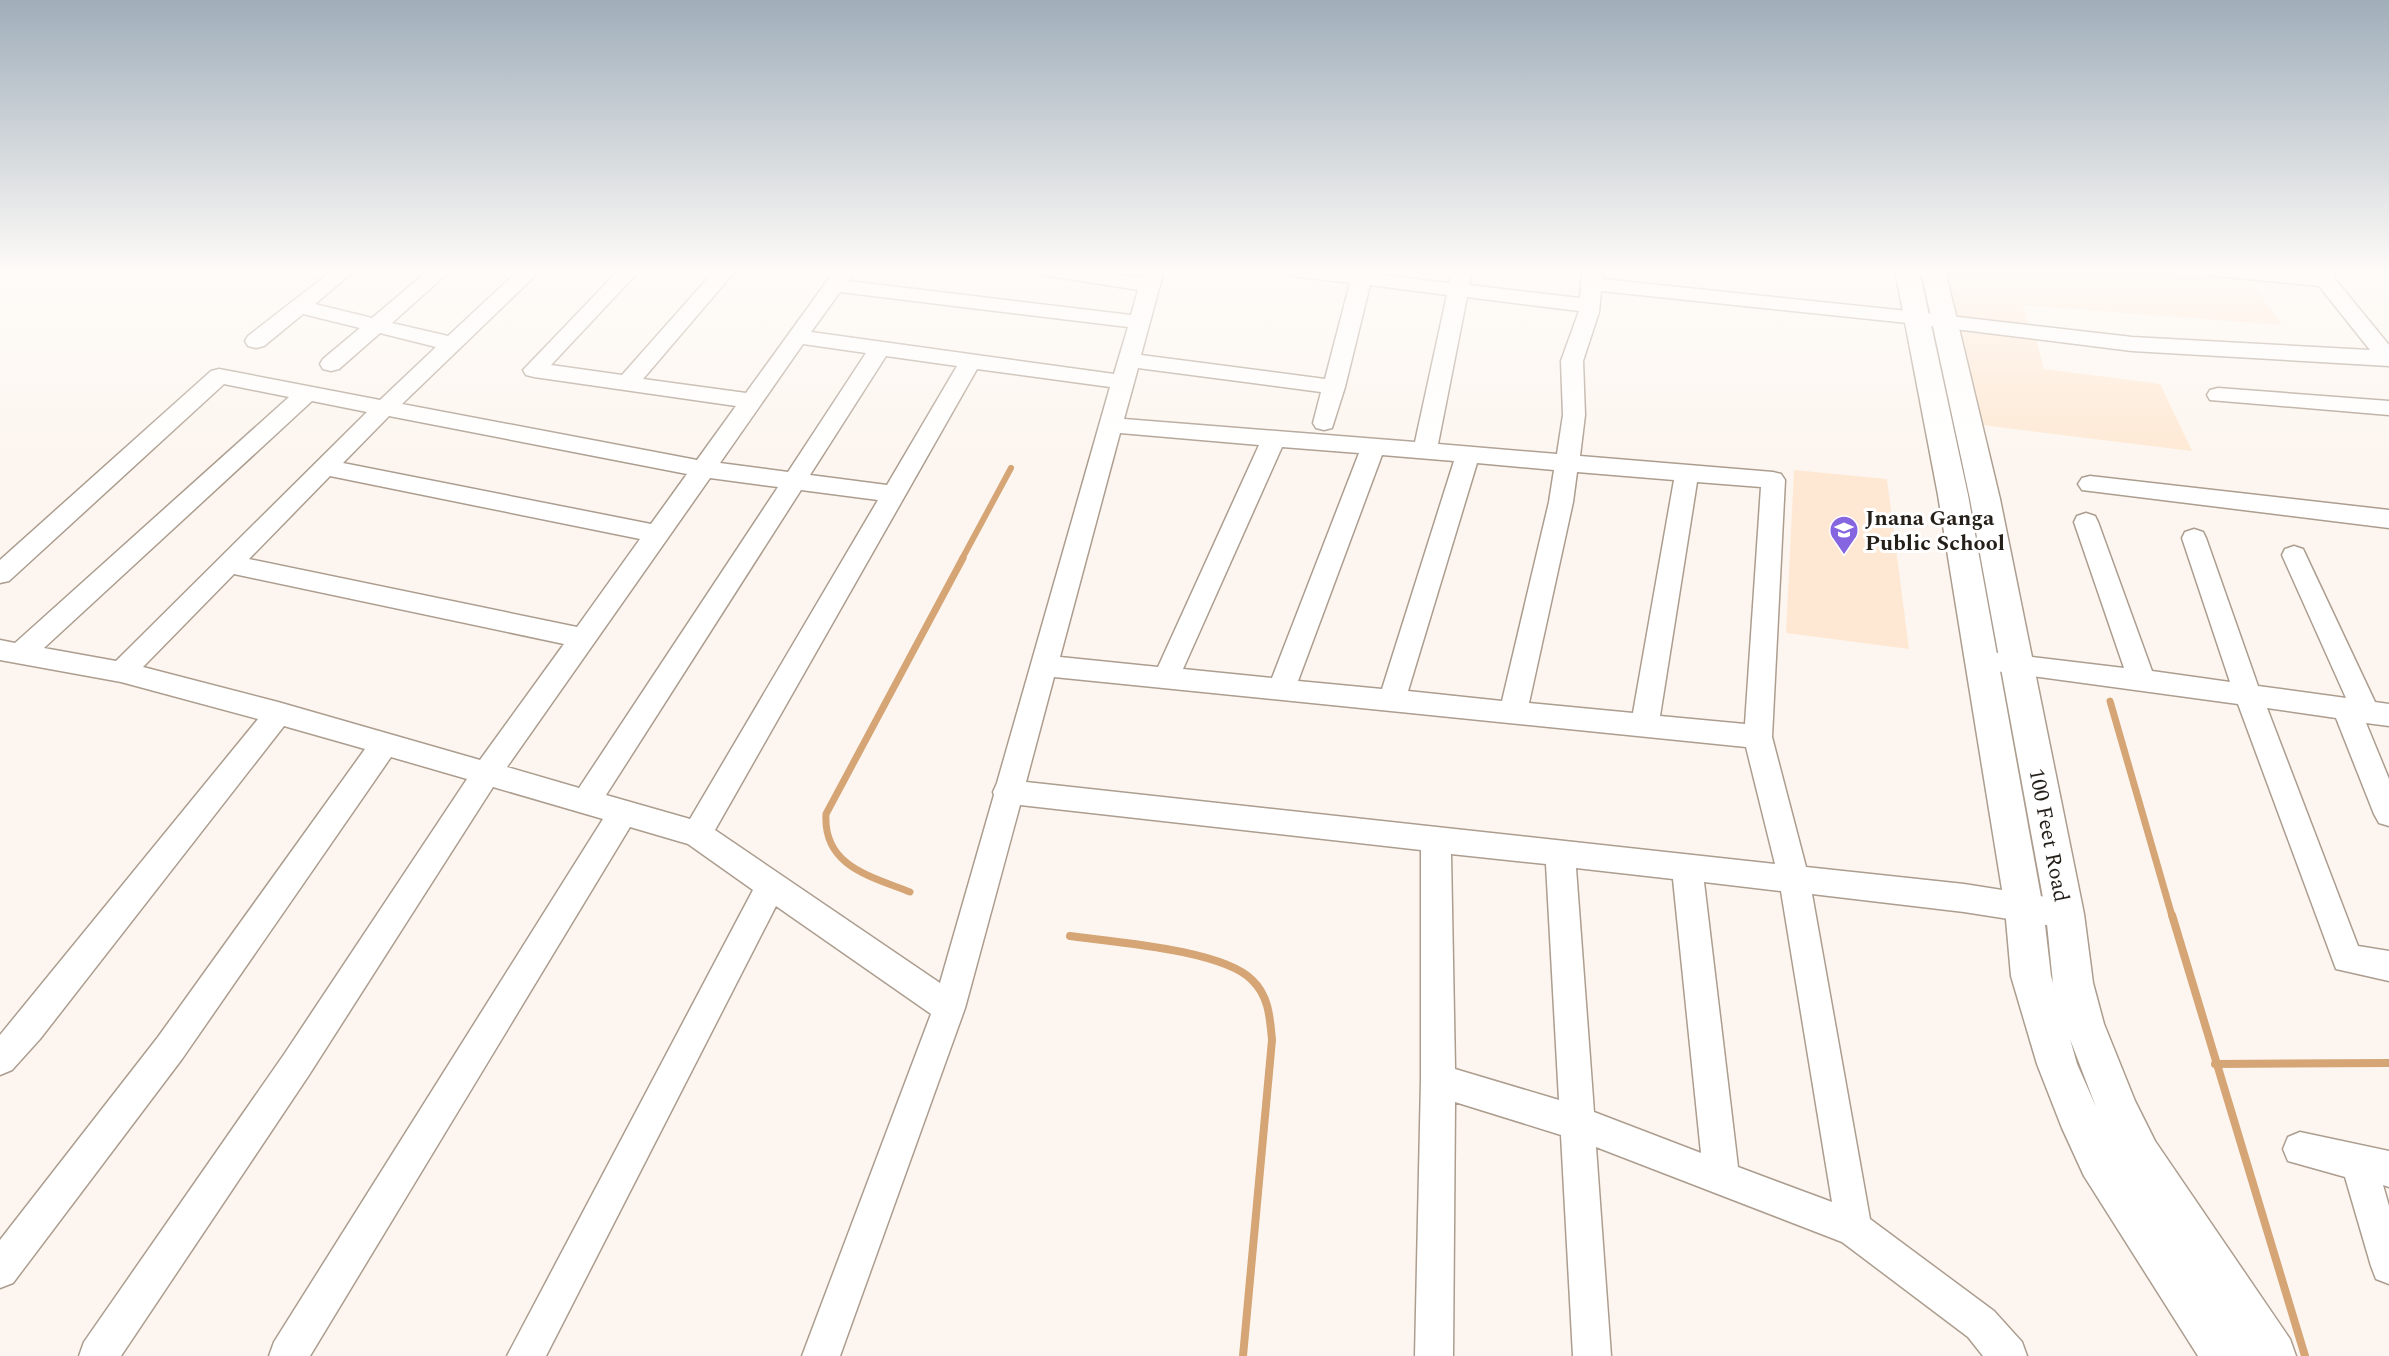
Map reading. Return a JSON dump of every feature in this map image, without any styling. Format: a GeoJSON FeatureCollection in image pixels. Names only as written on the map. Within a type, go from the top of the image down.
{"type":"FeatureCollection","features":[{"type":"Feature","properties":{"kind":"main road","name":"100 Feet Road"},"geometry":{"type":"LineString","coordinates":[[1932,333],[1953,495],[2024,908],[2031,976],[2057,1064],[2099,1161],[2225,1356]]}},
{"type":"Feature","properties":{"kind":"main road","name":"100 Feet Road"},"geometry":{"type":"LineString","coordinates":[[1934,333],[1984,499],[2065,914],[2073,983],[2084,1024],[2119,1113],[2140,1156],[2273,1356]]}},
{"type":"Feature","properties":{"kind":"street"},"geometry":{"type":"LineString","coordinates":[[256,341],[266,333]]}},
{"type":"Feature","properties":{"kind":"street"},"geometry":{"type":"LineString","coordinates":[[332,364],[368,333]]}},
{"type":"Feature","properties":{"kind":"street"},"geometry":{"type":"LineString","coordinates":[[407,333],[452,344]]}},
{"type":"Feature","properties":{"kind":"street"},"geometry":{"type":"LineString","coordinates":[[121,672],[384,408],[463,333]]}},
{"type":"Feature","properties":{"kind":"street"},"geometry":{"type":"LineString","coordinates":[[569,333],[534,370],[751,401]]}},
{"type":"Feature","properties":{"kind":"street"},"geometry":{"type":"LineString","coordinates":[[628,382],[671,333]]}},
{"type":"Feature","properties":{"kind":"street"},"geometry":{"type":"LineString","coordinates":[[98,1356],[297,1064],[487,773],[799,333]]}},
{"type":"Feature","properties":{"kind":"street"},"geometry":{"type":"LineString","coordinates":[[821,1356],[948,1008],[1136,333]]}},
{"type":"Feature","properties":{"kind":"street"},"geometry":{"type":"LineString","coordinates":[[1324,423],[1348,333]]}},
{"type":"Feature","properties":{"kind":"street"},"geometry":{"type":"LineString","coordinates":[[1425,451],[1449,333]]}},
{"type":"Feature","properties":{"kind":"street"},"geometry":{"type":"LineString","coordinates":[[1513,712],[1561,502],[1574,415],[1572,361],[1579,333]]}},
{"type":"Feature","properties":{"kind":"street"},"geometry":{"type":"LineString","coordinates":[[2045,333],[2132,344],[2389,358]]}},
{"type":"Feature","properties":{"kind":"street"},"geometry":{"type":"LineString","coordinates":[[2369,333],[2389,358]]}},
{"type":"Feature","properties":{"kind":"street"},"geometry":{"type":"LineString","coordinates":[[797,336],[971,360],[1334,387]]}},
{"type":"Feature","properties":{"kind":"street"},"geometry":{"type":"LineString","coordinates":[[586,802],[881,347]]}},
{"type":"Feature","properties":{"kind":"street"},"geometry":{"type":"LineString","coordinates":[[698,834],[971,360]]}},
{"type":"Feature","properties":{"kind":"street"},"geometry":{"type":"LineString","coordinates":[[0,574],[219,376],[703,469],[893,494]]}},
{"type":"Feature","properties":{"kind":"street"},"geometry":{"type":"LineString","coordinates":[[10,651],[307,393]]}},
{"type":"Feature","properties":{"kind":"street"},"geometry":{"type":"LineString","coordinates":[[2218,395],[2389,408]]}},
{"type":"Feature","properties":{"kind":"street"},"geometry":{"type":"LineString","coordinates":[[1111,424],[1773,480],[1758,737],[1794,879],[1854,1229]]}},
{"type":"Feature","properties":{"kind":"street"},"geometry":{"type":"LineString","coordinates":[[1166,678],[1274,438]]}},
{"type":"Feature","properties":{"kind":"street"},"geometry":{"type":"LineString","coordinates":[[1281,689],[1373,447]]}},
{"type":"Feature","properties":{"kind":"street"},"geometry":{"type":"LineString","coordinates":[[1392,700],[1468,455]]}},
{"type":"Feature","properties":{"kind":"street"},"geometry":{"type":"LineString","coordinates":[[325,467],[657,534]]}},
{"type":"Feature","properties":{"kind":"street"},"geometry":{"type":"LineString","coordinates":[[1645,725],[1687,473]]}},
{"type":"Feature","properties":{"kind":"street"},"geometry":{"type":"LineString","coordinates":[[2090,484],[2389,519]]}},
{"type":"Feature","properties":{"kind":"street"},"geometry":{"type":"LineString","coordinates":[[2086,522],[2142,680]]}},
{"type":"Feature","properties":{"kind":"street"},"geometry":{"type":"LineString","coordinates":[[2194,538],[2248,695],[2347,959],[2389,966]]}},
{"type":"Feature","properties":{"kind":"street"},"geometry":{"type":"LineString","coordinates":[[2294,555],[2367,712],[2389,814]]}},
{"type":"Feature","properties":{"kind":"street"},"geometry":{"type":"LineString","coordinates":[[229,564],[584,638]]}},
{"type":"Feature","properties":{"kind":"street"},"geometry":{"type":"LineString","coordinates":[[10,651],[121,672],[278,713],[698,834],[948,1008]]}},
{"type":"Feature","properties":{"kind":"street"},"geometry":{"type":"LineString","coordinates":[[1982,661],[2142,680],[2367,712]]}},
{"type":"Feature","properties":{"kind":"street"},"geometry":{"type":"LineString","coordinates":[[1042,666],[1758,737]]}},
{"type":"Feature","properties":{"kind":"street"},"geometry":{"type":"LineString","coordinates":[[0,1059],[28,1028],[278,713]]}},
{"type":"Feature","properties":{"kind":"street"},"geometry":{"type":"LineString","coordinates":[[0,1270],[170,1048],[384,744]]}},
{"type":"Feature","properties":{"kind":"street"},"geometry":{"type":"LineString","coordinates":[[1007,792],[1964,898],[2065,914]]}},
{"type":"Feature","properties":{"kind":"street"},"geometry":{"type":"LineString","coordinates":[[288,1356],[623,812]]}},
{"type":"Feature","properties":{"kind":"street"},"geometry":{"type":"LineString","coordinates":[[1434,1356],[1438,1080],[1436,839]]}},
{"type":"Feature","properties":{"kind":"street"},"geometry":{"type":"LineString","coordinates":[[1560,853],[1592,1356]]}},
{"type":"Feature","properties":{"kind":"street"},"geometry":{"type":"LineString","coordinates":[[1687,867],[1721,1176]]}},
{"type":"Feature","properties":{"kind":"street"},"geometry":{"type":"LineString","coordinates":[[526,1356],[771,886]]}},
{"type":"Feature","properties":{"kind":"street"},"geometry":{"type":"LineString","coordinates":[[1438,1080],[1577,1123],[1721,1176],[1854,1229],[1981,1324],[2008,1356]]}},
{"type":"Feature","properties":{"kind":"street"},"geometry":{"type":"LineString","coordinates":[[2300,1149],[2373,1165],[2389,1266]]}},
{"type":"Feature","properties":{"kind":"shaded area"},"geometry":{"type":"Polygon","coordinates":[[[1958,333],[2036,339],[2044,369],[2160,384],[2192,451],[1982,425],[1958,333]]]}},
{"type":"Feature","properties":{"kind":"shaded area","name":"Jnana Ganga Public School"},"geometry":{"type":"Polygon","coordinates":[[[1794,470],[1887,479],[1909,649],[1786,633],[1794,470]]]}},
{"type":"Feature","properties":{"kind":"waterway"},"geometry":{"type":"LineString","coordinates":[[962,559],[1011,468]]}},
{"type":"Feature","properties":{"kind":"waterway"},"geometry":{"type":"LineString","coordinates":[[910,892],[865,874],[841,857],[832,846],[827,832],[826,814],[963,558]]}},
{"type":"Feature","properties":{"kind":"waterway"},"geometry":{"type":"LineString","coordinates":[[2110,701],[2172,916]]}},
{"type":"Feature","properties":{"kind":"waterway"},"geometry":{"type":"LineString","coordinates":[[2172,915],[2217,1064]]}},
{"type":"Feature","properties":{"kind":"waterway"},"geometry":{"type":"LineString","coordinates":[[1070,936],[1167,949],[1218,961],[1238,970],[1252,980],[1265,1000],[1272,1040],[1243,1356]]}},
{"type":"Feature","properties":{"kind":"waterway"},"geometry":{"type":"LineString","coordinates":[[2217,1064],[2389,1063]]}},
{"type":"Feature","properties":{"kind":"waterway"},"geometry":{"type":"LineString","coordinates":[[2217,1064],[2305,1356]]}},
{"type":"Feature","properties":{"kind":"place","name":"Jnana Ganga Public School"},"geometry":{"type":"Point","coordinates":[1844,556]}}]}
